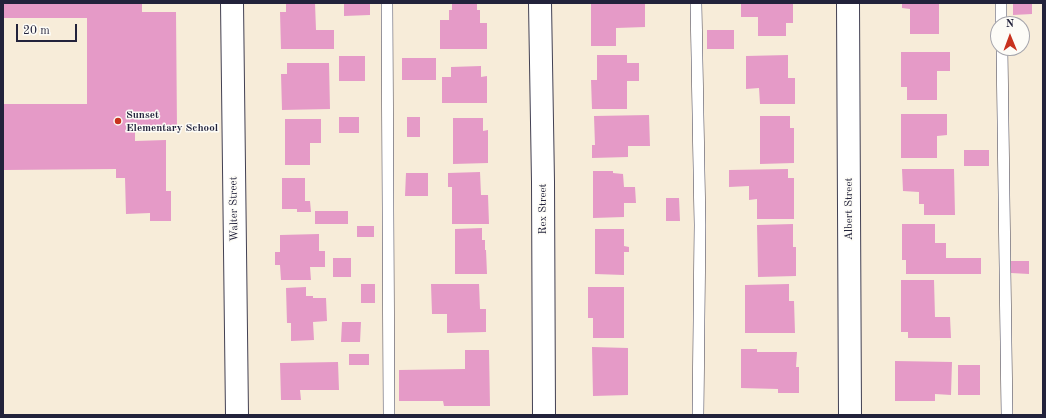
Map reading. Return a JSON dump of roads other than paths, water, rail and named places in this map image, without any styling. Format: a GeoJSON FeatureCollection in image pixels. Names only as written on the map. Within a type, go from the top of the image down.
{"type":"FeatureCollection","features":[{"type":"Feature","properties":{"kind":"street","name":"Walter Street"},"geometry":{"type":"LineString","coordinates":[[232,3],[236,415]]}},
{"type":"Feature","properties":{"kind":"street","name":"Rex Street"},"geometry":{"type":"LineString","coordinates":[[540,3],[544,415]]}},
{"type":"Feature","properties":{"kind":"street","name":"Albert Street"},"geometry":{"type":"LineString","coordinates":[[848,3],[850,415]]}},
{"type":"Feature","properties":{"kind":"lane"},"geometry":{"type":"LineString","coordinates":[[387,3],[389,415]]}},
{"type":"Feature","properties":{"kind":"lane"},"geometry":{"type":"LineString","coordinates":[[696,3],[700,225],[698,415]]}},
{"type":"Feature","properties":{"kind":"lane"},"geometry":{"type":"LineString","coordinates":[[1001,3],[1001,16]]}},
{"type":"Feature","properties":{"kind":"lane"},"geometry":{"type":"LineString","coordinates":[[1002,56],[1007,415]]}},
{"type":"Feature","properties":{"kind":"place","name":"Sunset Elementary School"},"geometry":{"type":"Point","coordinates":[118,121]}}]}
